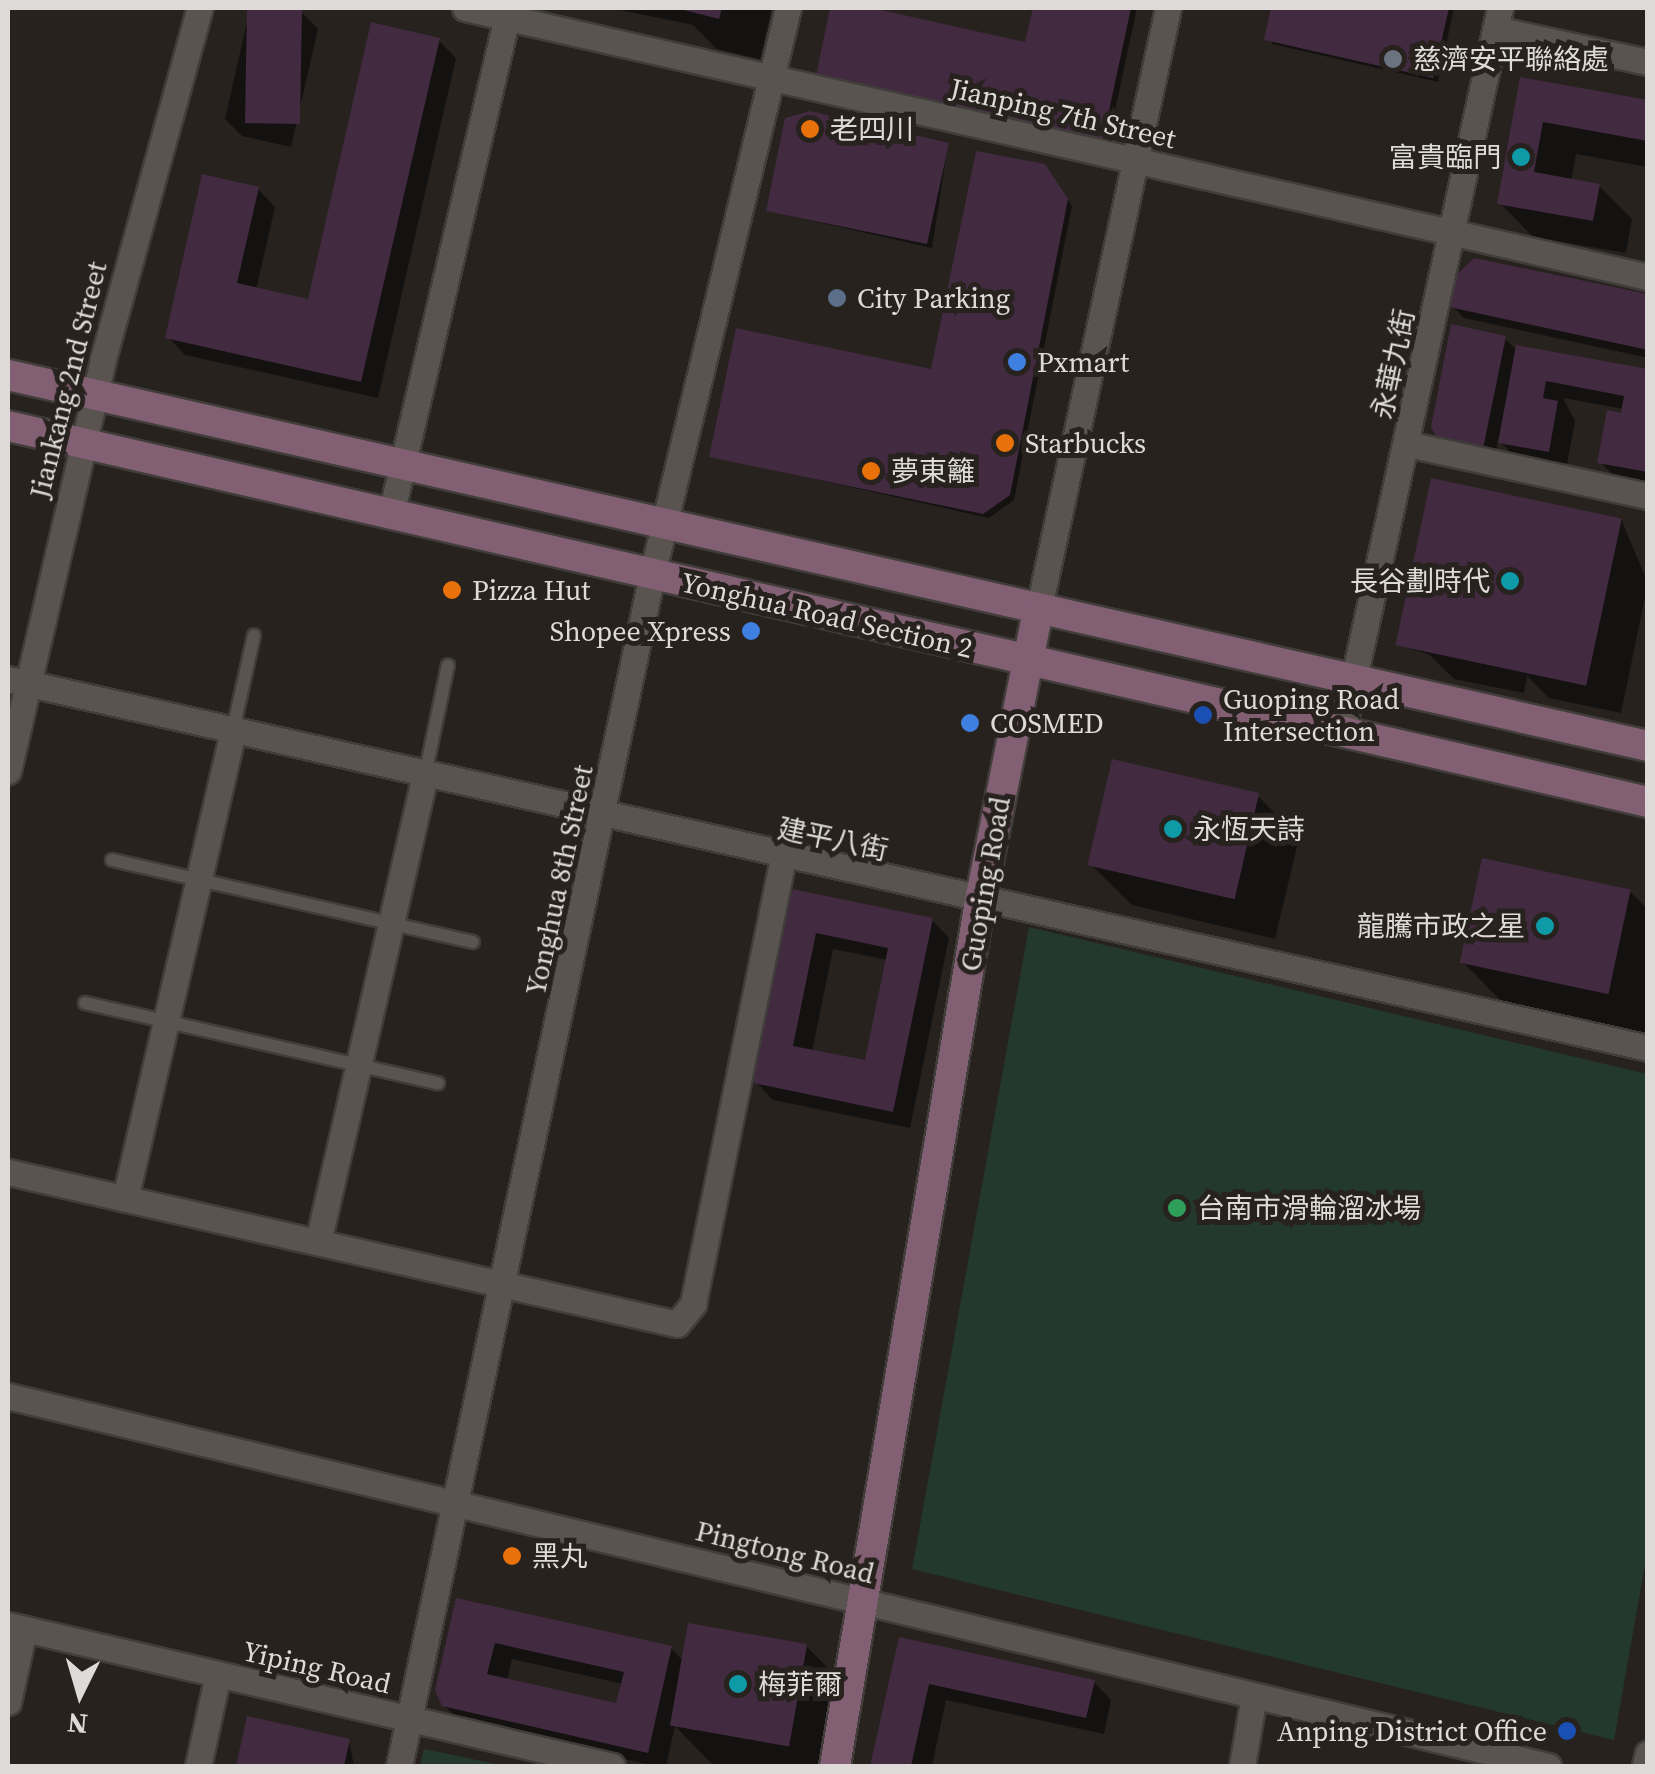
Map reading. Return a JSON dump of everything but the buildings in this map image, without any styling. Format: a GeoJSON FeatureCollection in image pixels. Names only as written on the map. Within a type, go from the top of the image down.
{"type":"FeatureCollection","features":[{"type":"Feature","properties":{"kind":"street","name":"Jiankang 2nd Street"},"geometry":{"type":"LineString","coordinates":[[8,771],[17,682],[200,8]]}},
{"type":"Feature","properties":{"kind":"street","name":"Jianping 7th Street"},"geometry":{"type":"LineString","coordinates":[[465,8],[508,12],[1137,162],[1648,278]]}},
{"type":"Feature","properties":{"kind":"street","name":"Yonghua 8th Street"},"geometry":{"type":"LineString","coordinates":[[399,1766],[652,575],[788,8]]}},
{"type":"Feature","properties":{"kind":"street","name":"Guoping Road"},"geometry":{"type":"LineString","coordinates":[[834,1766],[980,901],[1168,8]]}},
{"type":"Feature","properties":{"kind":"street"},"geometry":{"type":"LineString","coordinates":[[391,514],[508,12]]}},
{"type":"Feature","properties":{"kind":"street"},"geometry":{"type":"LineString","coordinates":[[1498,18],[1648,62]]}},
{"type":"Feature","properties":{"kind":"street","name":"永華九街"},"geometry":{"type":"LineString","coordinates":[[1342,733],[1498,18]]}},
{"type":"Feature","properties":{"kind":"street","name":"Yonghua Road Section 2"},"geometry":{"type":"LineString","coordinates":[[8,375],[402,467],[665,523],[1038,612],[1648,746]]}},
{"type":"Feature","properties":{"kind":"street","name":"Yonghua Road Section 2"},"geometry":{"type":"LineString","coordinates":[[8,426],[1648,802]]}},
{"type":"Feature","properties":{"kind":"street"},"geometry":{"type":"LineString","coordinates":[[1407,444],[1648,496]]}},
{"type":"Feature","properties":{"kind":"street","name":"建平八街"},"geometry":{"type":"LineString","coordinates":[[17,682],[602,819],[1648,1048]]}},
{"type":"Feature","properties":{"kind":"street"},"geometry":{"type":"LineString","coordinates":[[125,1199],[232,734]]}},
{"type":"Feature","properties":{"kind":"street"},"geometry":{"type":"LineString","coordinates":[[318,1242],[424,778]]}},
{"type":"Feature","properties":{"kind":"street"},"geometry":{"type":"LineString","coordinates":[[8,1172],[677,1324],[693,1304],[784,859]]}},
{"type":"Feature","properties":{"kind":"street","name":"Pingtong Road"},"geometry":{"type":"LineString","coordinates":[[8,1396],[1548,1766]]}},
{"type":"Feature","properties":{"kind":"street"},"geometry":{"type":"LineString","coordinates":[[8,1702],[16,1627]]}},
{"type":"Feature","properties":{"kind":"street","name":"Yiping Road"},"geometry":{"type":"LineString","coordinates":[[16,1627],[612,1766]]}},
{"type":"Feature","properties":{"kind":"street"},"geometry":{"type":"LineString","coordinates":[[198,1766],[218,1674]]}},
{"type":"Feature","properties":{"kind":"street"},"geometry":{"type":"LineString","coordinates":[[1242,1766],[1254,1696]]}},
{"type":"Feature","properties":{"kind":"street"},"geometry":{"type":"LineString","coordinates":[[1645,1766],[1648,1753]]}},
{"type":"Feature","properties":{"kind":"lane"},"geometry":{"type":"LineString","coordinates":[[232,734],[254,635]]}},
{"type":"Feature","properties":{"kind":"lane"},"geometry":{"type":"LineString","coordinates":[[424,778],[448,664]]}},
{"type":"Feature","properties":{"kind":"lane"},"geometry":{"type":"LineString","coordinates":[[112,860],[472,942]]}},
{"type":"Feature","properties":{"kind":"lane"},"geometry":{"type":"LineString","coordinates":[[85,1002],[438,1083]]}},
{"type":"Feature","properties":{"kind":"green space"},"geometry":{"type":"Polygon","coordinates":[[[1029,927],[1647,1074],[1647,1553],[1614,1740],[912,1569],[1029,927]]]}},
{"type":"Feature","properties":{"kind":"green space"},"geometry":{"type":"Polygon","coordinates":[[[424,1749],[506,1766],[420,1766],[424,1749]]]}},
{"type":"Feature","properties":{"kind":"place","name":"慈濟安平聯絡處"},"geometry":{"type":"Point","coordinates":[1393,59]}},
{"type":"Feature","properties":{"kind":"place","name":"老四川"},"geometry":{"type":"Point","coordinates":[810,129]}},
{"type":"Feature","properties":{"kind":"place","name":"富貴臨門"},"geometry":{"type":"Point","coordinates":[1521,157]}},
{"type":"Feature","properties":{"kind":"place","name":"City Parking"},"geometry":{"type":"Point","coordinates":[837,298]}},
{"type":"Feature","properties":{"kind":"place","name":"Pxmart"},"geometry":{"type":"Point","coordinates":[1017,362]}},
{"type":"Feature","properties":{"kind":"place","name":"Starbucks"},"geometry":{"type":"Point","coordinates":[1005,443]}},
{"type":"Feature","properties":{"kind":"place","name":"夢東籬"},"geometry":{"type":"Point","coordinates":[871,471]}},
{"type":"Feature","properties":{"kind":"place","name":"長谷劃時代"},"geometry":{"type":"Point","coordinates":[1510,581]}},
{"type":"Feature","properties":{"kind":"place","name":"Pizza Hut"},"geometry":{"type":"Point","coordinates":[452,590]}},
{"type":"Feature","properties":{"kind":"place","name":"Shopee Xpress"},"geometry":{"type":"Point","coordinates":[751,631]}},
{"type":"Feature","properties":{"kind":"place","name":"Guoping Road Intersection"},"geometry":{"type":"Point","coordinates":[1203,715]}},
{"type":"Feature","properties":{"kind":"place","name":"COSMED"},"geometry":{"type":"Point","coordinates":[970,723]}},
{"type":"Feature","properties":{"kind":"place","name":"永恆天詩"},"geometry":{"type":"Point","coordinates":[1173,829]}},
{"type":"Feature","properties":{"kind":"place","name":"龍騰市政之星"},"geometry":{"type":"Point","coordinates":[1545,926]}},
{"type":"Feature","properties":{"kind":"place","name":"台南市滑輪溜冰場"},"geometry":{"type":"Point","coordinates":[1177,1208]}},
{"type":"Feature","properties":{"kind":"place","name":"黑丸"},"geometry":{"type":"Point","coordinates":[512,1556]}},
{"type":"Feature","properties":{"kind":"place","name":"梅菲爾"},"geometry":{"type":"Point","coordinates":[738,1684]}},
{"type":"Feature","properties":{"kind":"place","name":"Anping District Office"},"geometry":{"type":"Point","coordinates":[1567,1731]}}]}
